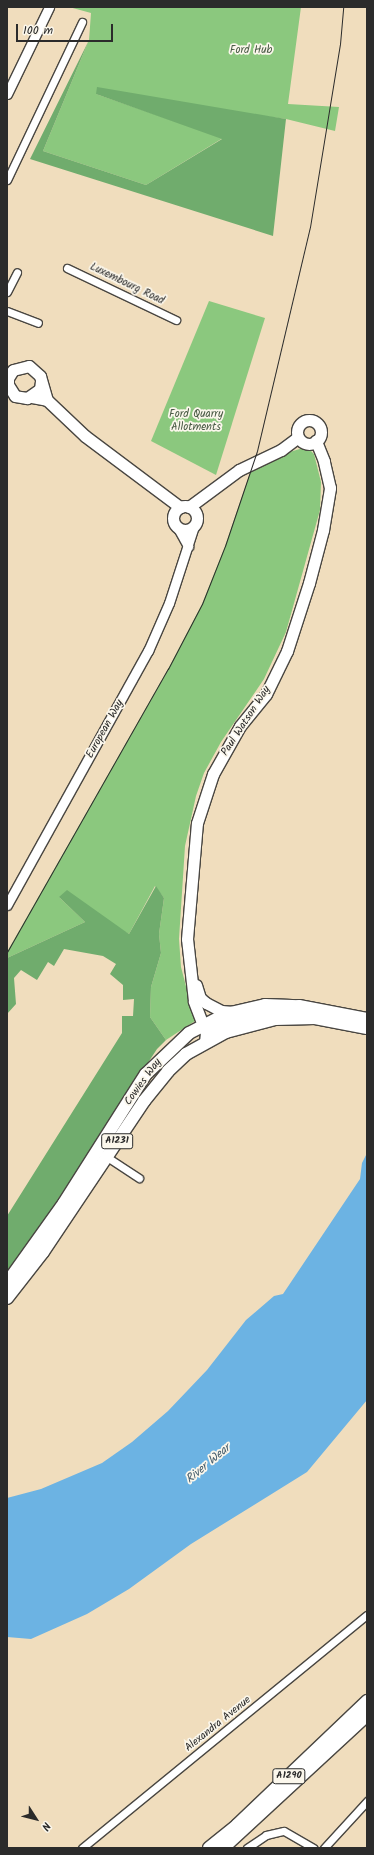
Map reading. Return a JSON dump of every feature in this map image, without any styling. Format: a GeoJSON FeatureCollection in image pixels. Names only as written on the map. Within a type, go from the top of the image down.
{"type":"FeatureCollection","features":[{"type":"Feature","properties":{"kind":"main road"},"geometry":{"type":"LineString","coordinates":[[47,400],[32,397],[20,398],[15,396],[7,384],[11,367],[29,366],[36,370],[47,400],[67,420],[145,479],[165,499],[185,510],[194,526],[188,529],[178,528],[173,520],[185,510],[207,496],[239,470],[281,450],[298,437]]}},
{"type":"Feature","properties":{"kind":"main road"},"geometry":{"type":"LineString","coordinates":[[32,397],[40,389],[41,381]]}},
{"type":"Feature","properties":{"kind":"main road"},"geometry":{"type":"LineString","coordinates":[[310,420],[317,423],[320,430],[316,442],[304,443],[298,437],[298,427],[304,421],[310,420]]}},
{"type":"Feature","properties":{"kind":"main road","name":"Paul Watson Way"},"geometry":{"type":"LineString","coordinates":[[205,1042],[206,1033],[194,1001],[188,960],[188,907],[197,823],[213,774],[240,726],[266,694],[288,651],[323,530],[330,488],[324,461],[316,442]]}},
{"type":"Feature","properties":{"kind":"main road","name":"Paul Watson Way"},"geometry":{"type":"LineString","coordinates":[[188,960],[200,998],[221,1011],[234,1012]]}},
{"type":"Feature","properties":{"kind":"main road","name":"Cowies Way"},"geometry":{"type":"LineString","coordinates":[[7,1298],[43,1252],[157,1061],[178,1041],[202,1025],[234,1012],[254,1007],[282,1004],[362,1022]]}},
{"type":"Feature","properties":{"kind":"main road"},"geometry":{"type":"LineString","coordinates":[[202,1025],[211,1029],[245,1017],[270,1013],[284,1012],[303,1017]]}},
{"type":"Feature","properties":{"kind":"main road","name":"Cowies Way"},"geometry":{"type":"LineString","coordinates":[[7,1283],[101,1154],[168,1071],[186,1054],[205,1042],[230,1030],[263,1021],[303,1017],[362,1022]]}},
{"type":"Feature","properties":{"kind":"main road","name":"A1290"},"geometry":{"type":"LineString","coordinates":[[209,1848],[237,1825],[367,1701]]}},
{"type":"Feature","properties":{"kind":"main road","name":"A1290"},"geometry":{"type":"LineString","coordinates":[[223,1848],[367,1715]]}},
{"type":"Feature","properties":{"kind":"street"},"geometry":{"type":"LineString","coordinates":[[8,91],[48,7]]}},
{"type":"Feature","properties":{"kind":"street"},"geometry":{"type":"LineString","coordinates":[[7,180],[82,22]]}},
{"type":"Feature","properties":{"kind":"street","name":"Luxembourg Road"},"geometry":{"type":"LineString","coordinates":[[68,268],[176,320]]}},
{"type":"Feature","properties":{"kind":"street"},"geometry":{"type":"LineString","coordinates":[[7,292],[17,272]]}},
{"type":"Feature","properties":{"kind":"street"},"geometry":{"type":"LineString","coordinates":[[7,311],[38,323]]}},
{"type":"Feature","properties":{"kind":"street","name":"European Way"},"geometry":{"type":"LineString","coordinates":[[7,906],[148,651],[169,603],[194,526]]}},
{"type":"Feature","properties":{"kind":"street"},"geometry":{"type":"LineString","coordinates":[[178,528],[188,546]]}},
{"type":"Feature","properties":{"kind":"street"},"geometry":{"type":"LineString","coordinates":[[101,1154],[139,1178]]}},
{"type":"Feature","properties":{"kind":"street","name":"Alexandra Avenue"},"geometry":{"type":"LineString","coordinates":[[82,1848],[367,1615]]}},
{"type":"Feature","properties":{"kind":"street"},"geometry":{"type":"LineString","coordinates":[[324,1848],[367,1800]]}},
{"type":"Feature","properties":{"kind":"street"},"geometry":{"type":"LineString","coordinates":[[247,1848],[266,1835],[284,1831],[312,1848]]}},
{"type":"Feature","properties":{"kind":"green space","name":"Ford Hub"},"geometry":{"type":"Polygon","coordinates":[[[69,7],[301,7],[288,104],[339,107],[335,131],[286,119],[96,94],[223,138],[146,185],[43,151],[89,40],[91,13],[69,7]]]}},
{"type":"Feature","properties":{"kind":"green space"},"geometry":{"type":"Polygon","coordinates":[[[89,40],[43,151],[146,185],[222,139],[96,94],[97,87],[286,119],[273,236],[30,159],[89,40]]]}},
{"type":"Feature","properties":{"kind":"green space","name":"Ford Quarry Allotments"},"geometry":{"type":"Polygon","coordinates":[[[209,301],[265,318],[216,475],[151,441],[209,301]]]}},
{"type":"Feature","properties":{"kind":"green space"},"geometry":{"type":"Polygon","coordinates":[[[303,448],[310,450],[314,454],[321,482],[320,510],[286,632],[264,679],[221,742],[204,773],[196,796],[185,846],[179,939],[181,967],[195,1021],[166,1040],[150,1017],[151,987],[161,953],[159,934],[164,898],[155,886],[129,934],[59,897],[85,922],[7,958],[7,952],[168,669],[202,604],[225,546],[251,470],[283,454],[303,448]]]}},
{"type":"Feature","properties":{"kind":"green space"},"geometry":{"type":"Polygon","coordinates":[[[156,886],[164,898],[159,934],[161,953],[151,987],[150,1017],[166,1040],[157,1049],[39,1228],[7,1272],[7,1216],[122,1033],[122,1016],[133,1016],[134,999],[123,1000],[123,985],[110,974],[116,964],[103,956],[64,949],[54,966],[48,962],[37,980],[21,970],[14,978],[16,1004],[7,1014],[7,958],[85,922],[59,897],[67,890],[129,934],[156,886]]]}},
{"type":"Feature","properties":{"kind":"water","name":"River Wear"},"geometry":{"type":"Polygon","coordinates":[[[367,1153],[367,1400],[307,1472],[191,1544],[129,1589],[87,1614],[31,1639],[7,1637],[7,1498],[41,1489],[102,1463],[132,1442],[168,1411],[207,1370],[246,1320],[274,1296],[283,1294],[360,1179],[362,1163],[367,1153]]]}},
{"type":"Feature","properties":{"kind":"tram line"},"geometry":{"type":"LineString","coordinates":[[7,952],[168,669],[202,604],[225,546],[257,451],[310,227],[340,44],[343,7]]}}]}
